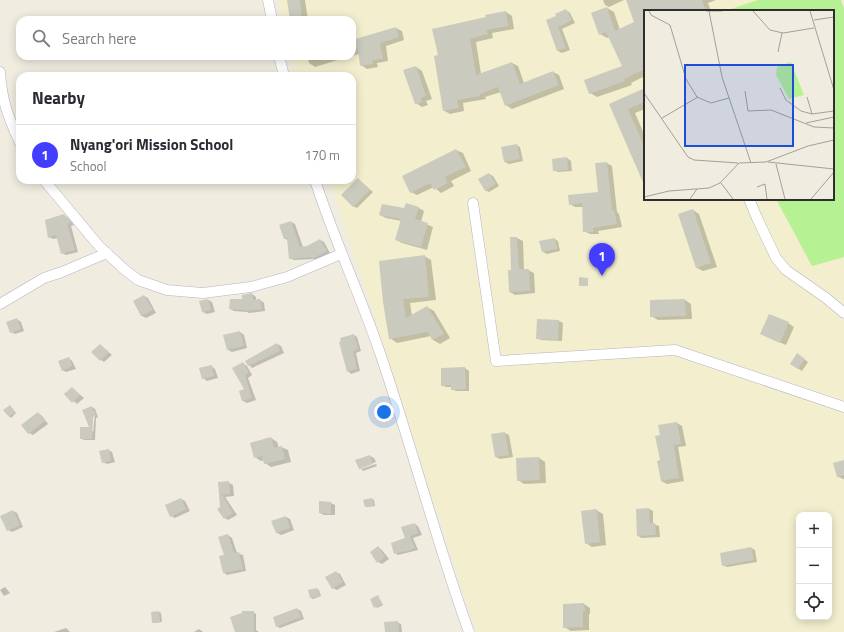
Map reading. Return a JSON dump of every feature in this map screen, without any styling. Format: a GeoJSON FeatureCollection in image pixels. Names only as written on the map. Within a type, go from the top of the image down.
{"type":"FeatureCollection","features":[{"type":"Feature","properties":{"kind":"street"},"geometry":{"type":"LineString","coordinates":[[268,0],[271,16]]}},
{"type":"Feature","properties":{"kind":"street"},"geometry":{"type":"LineString","coordinates":[[280,60],[283,72]]}},
{"type":"Feature","properties":{"kind":"street"},"geometry":{"type":"LineString","coordinates":[[0,72],[2,94],[7,113],[16,134]]}},
{"type":"Feature","properties":{"kind":"street"},"geometry":{"type":"LineString","coordinates":[[47,184],[99,246],[125,270],[138,280],[167,290],[203,293],[251,286],[287,277],[341,254]]}},
{"type":"Feature","properties":{"kind":"street"},"geometry":{"type":"LineString","coordinates":[[316,184],[341,254],[381,355],[450,579],[469,632]]}},
{"type":"Feature","properties":{"kind":"street"},"geometry":{"type":"LineString","coordinates":[[749,200],[776,258],[786,270],[826,298],[844,313]]}},
{"type":"Feature","properties":{"kind":"street"},"geometry":{"type":"LineString","coordinates":[[473,203],[496,361],[675,350],[844,407]]}},
{"type":"Feature","properties":{"kind":"street"},"geometry":{"type":"LineString","coordinates":[[0,304],[44,278],[106,253]]}},
{"type":"Feature","properties":{"kind":"shaded area"},"geometry":{"type":"Polygon","coordinates":[[[279,0],[844,0],[844,632],[476,632],[331,184],[356,184],[356,72],[295,72],[292,60],[356,60],[356,16],[282,16],[279,0]]]}},
{"type":"Feature","properties":{"kind":"green space"},"geometry":{"type":"Polygon","coordinates":[[[758,0],[841,0],[844,8],[844,257],[812,266],[777,200],[834,200],[834,10],[728,10],[758,0]]]}},
{"type":"Feature","properties":{"kind":"building"},"geometry":{"type":"Polygon","coordinates":[[[287,0],[300,0],[302,16],[289,16],[287,0]]]}},
{"type":"Feature","properties":{"kind":"building"},"geometry":{"type":"Polygon","coordinates":[[[626,0],[702,0],[706,10],[644,10],[644,69],[624,79],[625,81],[589,94],[584,80],[622,66],[606,32],[599,35],[591,13],[607,7],[615,31],[634,22],[626,0]]]}},
{"type":"Feature","properties":{"kind":"building"},"geometry":{"type":"Polygon","coordinates":[[[566,9],[572,20],[558,27],[566,48],[557,51],[546,20],[556,16],[555,14],[566,9]]]}},
{"type":"Feature","properties":{"kind":"building"},"geometry":{"type":"Polygon","coordinates":[[[506,11],[508,26],[486,30],[488,34],[470,39],[476,75],[512,62],[520,84],[553,71],[559,85],[505,106],[498,87],[480,94],[480,96],[457,100],[459,108],[443,111],[434,56],[438,55],[432,29],[506,11]]]}},
{"type":"Feature","properties":{"kind":"building"},"geometry":{"type":"Polygon","coordinates":[[[396,27],[399,37],[380,43],[383,59],[372,60],[373,64],[360,66],[358,49],[356,50],[356,39],[396,27]]]}},
{"type":"Feature","properties":{"kind":"building"},"geometry":{"type":"Polygon","coordinates":[[[416,66],[426,96],[421,98],[422,102],[415,104],[403,70],[416,66]]]}},
{"type":"Feature","properties":{"kind":"building"},"geometry":{"type":"Polygon","coordinates":[[[644,88],[644,102],[628,109],[644,146],[644,185],[609,104],[644,88]]]}},
{"type":"Feature","properties":{"kind":"building"},"geometry":{"type":"Polygon","coordinates":[[[517,144],[520,159],[504,162],[501,147],[517,144]]]}},
{"type":"Feature","properties":{"kind":"building"},"geometry":{"type":"Polygon","coordinates":[[[456,149],[466,167],[445,177],[448,183],[434,190],[430,183],[410,193],[402,176],[456,149]]]}},
{"type":"Feature","properties":{"kind":"building"},"geometry":{"type":"Polygon","coordinates":[[[567,157],[568,170],[553,171],[552,159],[567,157]]]}},
{"type":"Feature","properties":{"kind":"building"},"geometry":{"type":"Polygon","coordinates":[[[607,162],[612,210],[614,210],[617,224],[593,228],[593,232],[583,232],[582,203],[569,205],[568,195],[598,192],[595,163],[607,162]]]}},
{"type":"Feature","properties":{"kind":"building"},"geometry":{"type":"Polygon","coordinates":[[[489,173],[496,184],[485,191],[478,179],[489,173]]]}},
{"type":"Feature","properties":{"kind":"building"},"geometry":{"type":"Polygon","coordinates":[[[358,178],[370,190],[353,207],[341,195],[352,184],[356,184],[356,180],[358,178]]]}},
{"type":"Feature","properties":{"kind":"building"},"geometry":{"type":"Polygon","coordinates":[[[406,203],[419,207],[415,219],[428,223],[421,247],[395,240],[401,219],[379,215],[382,204],[404,208],[406,203]]]}},
{"type":"Feature","properties":{"kind":"building"},"geometry":{"type":"Polygon","coordinates":[[[693,209],[711,263],[696,268],[678,214],[693,209]]]}},
{"type":"Feature","properties":{"kind":"building"},"geometry":{"type":"Polygon","coordinates":[[[64,214],[71,223],[67,224],[75,250],[61,254],[56,235],[48,238],[45,220],[64,214]]]}},
{"type":"Feature","properties":{"kind":"building"},"geometry":{"type":"Polygon","coordinates":[[[291,221],[300,247],[307,246],[320,239],[327,251],[312,259],[311,257],[289,259],[287,238],[284,239],[279,225],[291,221]]]}},
{"type":"Feature","properties":{"kind":"building"},"geometry":{"type":"Polygon","coordinates":[[[510,237],[517,237],[519,269],[529,269],[530,291],[509,292],[508,270],[511,270],[510,237]]]}},
{"type":"Feature","properties":{"kind":"building"},"geometry":{"type":"Polygon","coordinates":[[[555,238],[557,249],[542,252],[539,241],[555,238]]]}},
{"type":"Feature","properties":{"kind":"building"},"geometry":{"type":"Polygon","coordinates":[[[425,255],[429,297],[403,299],[406,318],[427,306],[444,334],[432,340],[428,332],[389,339],[383,302],[379,261],[425,255]]]}},
{"type":"Feature","properties":{"kind":"building"},"geometry":{"type":"Polygon","coordinates":[[[579,277],[588,278],[588,286],[579,286],[579,277]]]}},
{"type":"Feature","properties":{"kind":"building"},"geometry":{"type":"Polygon","coordinates":[[[252,293],[253,300],[260,299],[262,309],[244,311],[229,309],[230,299],[242,299],[242,295],[252,293]]]}},
{"type":"Feature","properties":{"kind":"building"},"geometry":{"type":"Polygon","coordinates":[[[144,295],[153,310],[141,316],[133,301],[144,295]]]}},
{"type":"Feature","properties":{"kind":"building"},"geometry":{"type":"Polygon","coordinates":[[[208,299],[211,310],[202,312],[199,301],[208,299]]]}},
{"type":"Feature","properties":{"kind":"building"},"geometry":{"type":"Polygon","coordinates":[[[685,299],[686,316],[650,317],[650,300],[685,299]]]}},
{"type":"Feature","properties":{"kind":"building"},"geometry":{"type":"Polygon","coordinates":[[[769,314],[789,322],[780,343],[760,334],[769,314]]]}},
{"type":"Feature","properties":{"kind":"building"},"geometry":{"type":"Polygon","coordinates":[[[17,318],[21,329],[10,333],[6,322],[17,318]]]}},
{"type":"Feature","properties":{"kind":"building"},"geometry":{"type":"Polygon","coordinates":[[[537,319],[559,320],[558,340],[536,339],[537,319]]]}},
{"type":"Feature","properties":{"kind":"building"},"geometry":{"type":"Polygon","coordinates":[[[240,331],[244,346],[227,350],[223,335],[240,331]]]}},
{"type":"Feature","properties":{"kind":"building"},"geometry":{"type":"Polygon","coordinates":[[[354,334],[358,349],[353,351],[357,369],[347,372],[339,342],[341,341],[340,338],[354,334]]]}},
{"type":"Feature","properties":{"kind":"building"},"geometry":{"type":"Polygon","coordinates":[[[277,343],[280,351],[248,366],[245,361],[277,343]]]}},
{"type":"Feature","properties":{"kind":"building"},"geometry":{"type":"Polygon","coordinates":[[[100,344],[109,352],[100,361],[91,352],[100,344]]]}},
{"type":"Feature","properties":{"kind":"building"},"geometry":{"type":"Polygon","coordinates":[[[797,353],[805,359],[798,369],[790,364],[797,353]]]}},
{"type":"Feature","properties":{"kind":"building"},"geometry":{"type":"Polygon","coordinates":[[[69,357],[72,366],[62,371],[58,361],[69,357]]]}},
{"type":"Feature","properties":{"kind":"building"},"geometry":{"type":"Polygon","coordinates":[[[243,362],[249,373],[245,375],[252,398],[242,401],[239,391],[244,389],[232,368],[243,362]]]}},
{"type":"Feature","properties":{"kind":"building"},"geometry":{"type":"Polygon","coordinates":[[[212,365],[214,376],[202,379],[199,368],[212,365]]]}},
{"type":"Feature","properties":{"kind":"building"},"geometry":{"type":"Polygon","coordinates":[[[465,367],[466,389],[451,390],[451,385],[441,386],[441,368],[465,367]]]}},
{"type":"Feature","properties":{"kind":"building"},"geometry":{"type":"Polygon","coordinates":[[[72,387],[80,395],[72,403],[64,394],[72,387]]]}},
{"type":"Feature","properties":{"kind":"building"},"geometry":{"type":"Polygon","coordinates":[[[10,405],[15,412],[9,417],[3,410],[10,405]]]}},
{"type":"Feature","properties":{"kind":"building"},"geometry":{"type":"Polygon","coordinates":[[[92,406],[96,416],[93,417],[92,439],[80,439],[80,427],[89,427],[82,410],[92,406]]]}},
{"type":"Feature","properties":{"kind":"building"},"geometry":{"type":"Polygon","coordinates":[[[38,412],[45,421],[28,434],[21,425],[38,412]]]}},
{"type":"Feature","properties":{"kind":"building"},"geometry":{"type":"Polygon","coordinates":[[[677,422],[681,444],[674,445],[679,478],[661,481],[657,461],[660,460],[655,436],[660,435],[658,425],[677,422]]]}},
{"type":"Feature","properties":{"kind":"building"},"geometry":{"type":"Polygon","coordinates":[[[505,432],[509,455],[495,457],[491,434],[505,432]]]}},
{"type":"Feature","properties":{"kind":"building"},"geometry":{"type":"Polygon","coordinates":[[[271,437],[274,448],[282,446],[285,459],[264,464],[262,456],[254,458],[250,443],[271,437]]]}},
{"type":"Feature","properties":{"kind":"building"},"geometry":{"type":"Polygon","coordinates":[[[109,449],[111,461],[102,463],[99,451],[109,449]]]}},
{"type":"Feature","properties":{"kind":"building"},"geometry":{"type":"Polygon","coordinates":[[[370,455],[373,464],[359,469],[355,460],[370,455]]]}},
{"type":"Feature","properties":{"kind":"building"},"geometry":{"type":"Polygon","coordinates":[[[539,457],[540,480],[517,481],[516,458],[539,457]]]}},
{"type":"Feature","properties":{"kind":"building"},"geometry":{"type":"Polygon","coordinates":[[[844,460],[844,475],[837,477],[833,463],[844,460]]]}},
{"type":"Feature","properties":{"kind":"building"},"geometry":{"type":"Polygon","coordinates":[[[229,481],[230,494],[222,495],[233,513],[224,519],[217,509],[220,507],[218,482],[229,481]]]}},
{"type":"Feature","properties":{"kind":"building"},"geometry":{"type":"Polygon","coordinates":[[[181,498],[186,509],[170,517],[165,505],[181,498]]]}},
{"type":"Feature","properties":{"kind":"building"},"geometry":{"type":"Polygon","coordinates":[[[372,498],[374,505],[365,507],[363,500],[372,498]]]}},
{"type":"Feature","properties":{"kind":"building"},"geometry":{"type":"Polygon","coordinates":[[[319,501],[331,502],[331,514],[319,513],[319,501]]]}},
{"type":"Feature","properties":{"kind":"building"},"geometry":{"type":"Polygon","coordinates":[[[649,508],[650,523],[655,523],[656,535],[637,536],[636,509],[649,508]]]}},
{"type":"Feature","properties":{"kind":"building"},"geometry":{"type":"Polygon","coordinates":[[[597,509],[600,542],[585,544],[581,511],[597,509]]]}},
{"type":"Feature","properties":{"kind":"building"},"geometry":{"type":"Polygon","coordinates":[[[13,510],[20,525],[7,531],[0,516],[13,510]]]}},
{"type":"Feature","properties":{"kind":"building"},"geometry":{"type":"Polygon","coordinates":[[[286,516],[290,528],[276,533],[271,521],[286,516]]]}},
{"type":"Feature","properties":{"kind":"building"},"geometry":{"type":"Polygon","coordinates":[[[415,523],[418,533],[405,538],[401,527],[415,523]]]}},
{"type":"Feature","properties":{"kind":"building"},"geometry":{"type":"Polygon","coordinates":[[[228,534],[234,553],[239,552],[243,569],[223,573],[219,556],[224,555],[218,537],[228,534]]]}},
{"type":"Feature","properties":{"kind":"building"},"geometry":{"type":"Polygon","coordinates":[[[410,536],[415,548],[394,554],[391,543],[410,536]]]}},
{"type":"Feature","properties":{"kind":"building"},"geometry":{"type":"Polygon","coordinates":[[[378,546],[385,557],[377,563],[370,552],[378,546]]]}},
{"type":"Feature","properties":{"kind":"building"},"geometry":{"type":"Polygon","coordinates":[[[751,547],[754,560],[722,566],[720,553],[751,547]]]}},
{"type":"Feature","properties":{"kind":"building"},"geometry":{"type":"Polygon","coordinates":[[[336,571],[343,582],[332,589],[325,577],[336,571]]]}},
{"type":"Feature","properties":{"kind":"building"},"geometry":{"type":"Polygon","coordinates":[[[317,588],[320,596],[310,598],[308,590],[317,588]]]}},
{"type":"Feature","properties":{"kind":"building"},"geometry":{"type":"Polygon","coordinates":[[[378,595],[382,604],[374,608],[370,599],[378,595]]]}},
{"type":"Feature","properties":{"kind":"building"},"geometry":{"type":"Polygon","coordinates":[[[584,603],[585,611],[583,611],[583,627],[563,628],[563,604],[584,603]]]}},
{"type":"Feature","properties":{"kind":"building"},"geometry":{"type":"Polygon","coordinates":[[[297,608],[301,617],[276,627],[273,617],[297,608]]]}},
{"type":"Feature","properties":{"kind":"building"},"geometry":{"type":"Polygon","coordinates":[[[159,611],[160,622],[152,623],[151,612],[159,611]]]}},
{"type":"Feature","properties":{"kind":"building"},"geometry":{"type":"Polygon","coordinates":[[[242,611],[254,611],[254,632],[235,632],[230,617],[242,613],[242,611]]]}},
{"type":"Feature","properties":{"kind":"building"},"geometry":{"type":"Polygon","coordinates":[[[398,621],[399,632],[385,632],[384,622],[398,621]]]}},
{"type":"Feature","properties":{"kind":"place","name":"Nyang'ori Mission School"},"geometry":{"type":"Point","coordinates":[602,276]}}]}
